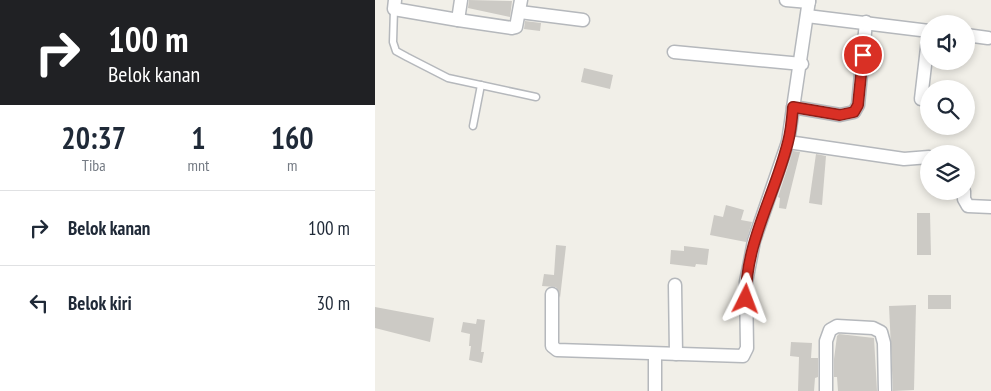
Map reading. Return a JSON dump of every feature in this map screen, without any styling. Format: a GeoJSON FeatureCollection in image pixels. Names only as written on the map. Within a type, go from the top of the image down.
{"type":"FeatureCollection","features":[{"type":"Feature","properties":{"kind":"street"},"geometry":{"type":"LineString","coordinates":[[458,20],[461,0]]}},
{"type":"Feature","properties":{"kind":"street"},"geometry":{"type":"LineString","coordinates":[[552,294],[551,337],[552,346],[557,350],[743,356],[747,348],[746,282],[754,241],[789,142],[809,1],[786,0]]}},
{"type":"Feature","properties":{"kind":"street"},"geometry":{"type":"LineString","coordinates":[[395,4],[458,20],[512,28],[516,27],[520,6],[583,20]]}},
{"type":"Feature","properties":{"kind":"street"},"geometry":{"type":"LineString","coordinates":[[807,16],[920,30]]}},
{"type":"Feature","properties":{"kind":"street"},"geometry":{"type":"LineString","coordinates":[[793,107],[840,115],[854,112],[858,105],[866,22]]}},
{"type":"Feature","properties":{"kind":"street"},"geometry":{"type":"LineString","coordinates":[[975,36],[987,38]]}},
{"type":"Feature","properties":{"kind":"street"},"geometry":{"type":"LineString","coordinates":[[674,52],[801,64]]}},
{"type":"Feature","properties":{"kind":"street"},"geometry":{"type":"LineString","coordinates":[[789,142],[904,159],[920,158]]}},
{"type":"Feature","properties":{"kind":"street"},"geometry":{"type":"LineString","coordinates":[[966,200],[968,206],[991,207]]}},
{"type":"Feature","properties":{"kind":"street"},"geometry":{"type":"LineString","coordinates":[[675,285],[675,354]]}},
{"type":"Feature","properties":{"kind":"street"},"geometry":{"type":"LineString","coordinates":[[826,391],[826,341],[830,330],[837,326],[873,328],[881,332],[884,343],[885,391]]}},
{"type":"Feature","properties":{"kind":"street"},"geometry":{"type":"LineString","coordinates":[[655,354],[655,391]]}},
{"type":"Feature","properties":{"kind":"lane"},"geometry":{"type":"LineString","coordinates":[[395,4],[393,42],[396,51],[448,78],[536,97]]}},
{"type":"Feature","properties":{"kind":"lane"},"geometry":{"type":"LineString","coordinates":[[473,126],[481,85]]}},
{"type":"Feature","properties":{"kind":"building"},"geometry":{"type":"Polygon","coordinates":[[[469,0],[512,1],[510,17],[468,8],[469,0]]]}},
{"type":"Feature","properties":{"kind":"building"},"geometry":{"type":"Polygon","coordinates":[[[525,21],[541,23],[540,31],[524,29],[525,21]]]}},
{"type":"Feature","properties":{"kind":"building"},"geometry":{"type":"Polygon","coordinates":[[[584,68],[613,75],[610,89],[581,82],[584,68]]]}},
{"type":"Feature","properties":{"kind":"building"},"geometry":{"type":"Polygon","coordinates":[[[793,151],[800,152],[786,209],[779,208],[780,198],[778,197],[793,151]]]}},
{"type":"Feature","properties":{"kind":"building"},"geometry":{"type":"Polygon","coordinates":[[[816,154],[826,156],[822,205],[809,203],[816,154]]]}},
{"type":"Feature","properties":{"kind":"building"},"geometry":{"type":"Polygon","coordinates":[[[726,205],[744,210],[741,220],[752,222],[746,242],[710,235],[714,215],[723,217],[726,205]]]}},
{"type":"Feature","properties":{"kind":"building"},"geometry":{"type":"Polygon","coordinates":[[[917,213],[930,213],[931,255],[917,255],[917,213]]]}},
{"type":"Feature","properties":{"kind":"building"},"geometry":{"type":"Polygon","coordinates":[[[556,245],[566,246],[560,298],[556,287],[542,286],[544,274],[554,275],[556,245]]]}},
{"type":"Feature","properties":{"kind":"building"},"geometry":{"type":"Polygon","coordinates":[[[684,246],[709,249],[707,265],[696,264],[695,267],[670,264],[671,250],[684,251],[684,246]]]}},
{"type":"Feature","properties":{"kind":"building"},"geometry":{"type":"Polygon","coordinates":[[[928,295],[951,295],[951,309],[928,309],[928,295]]]}},
{"type":"Feature","properties":{"kind":"building"},"geometry":{"type":"Polygon","coordinates":[[[916,305],[914,390],[893,391],[889,306],[916,305]]]}},
{"type":"Feature","properties":{"kind":"building"},"geometry":{"type":"Polygon","coordinates":[[[375,307],[434,318],[430,342],[375,328],[375,307]]]}},
{"type":"Feature","properties":{"kind":"building"},"geometry":{"type":"Polygon","coordinates":[[[477,319],[485,320],[481,352],[484,352],[482,363],[469,360],[470,334],[461,332],[463,322],[476,324],[477,319]]]}},
{"type":"Feature","properties":{"kind":"building"},"geometry":{"type":"Polygon","coordinates":[[[839,334],[874,338],[877,391],[838,391],[837,377],[834,377],[834,359],[837,336],[839,334]]]}},
{"type":"Feature","properties":{"kind":"building"},"geometry":{"type":"Polygon","coordinates":[[[791,342],[812,343],[811,358],[818,358],[818,377],[815,378],[814,391],[798,391],[799,357],[790,356],[791,342]]]}},
{"type":"Feature","properties":{"kind":"route"},"geometry":{"type":"LineString","coordinates":[[746,299],[746,282],[754,241],[789,142],[793,107],[840,115],[854,112],[858,105],[863,55]]}}]}
